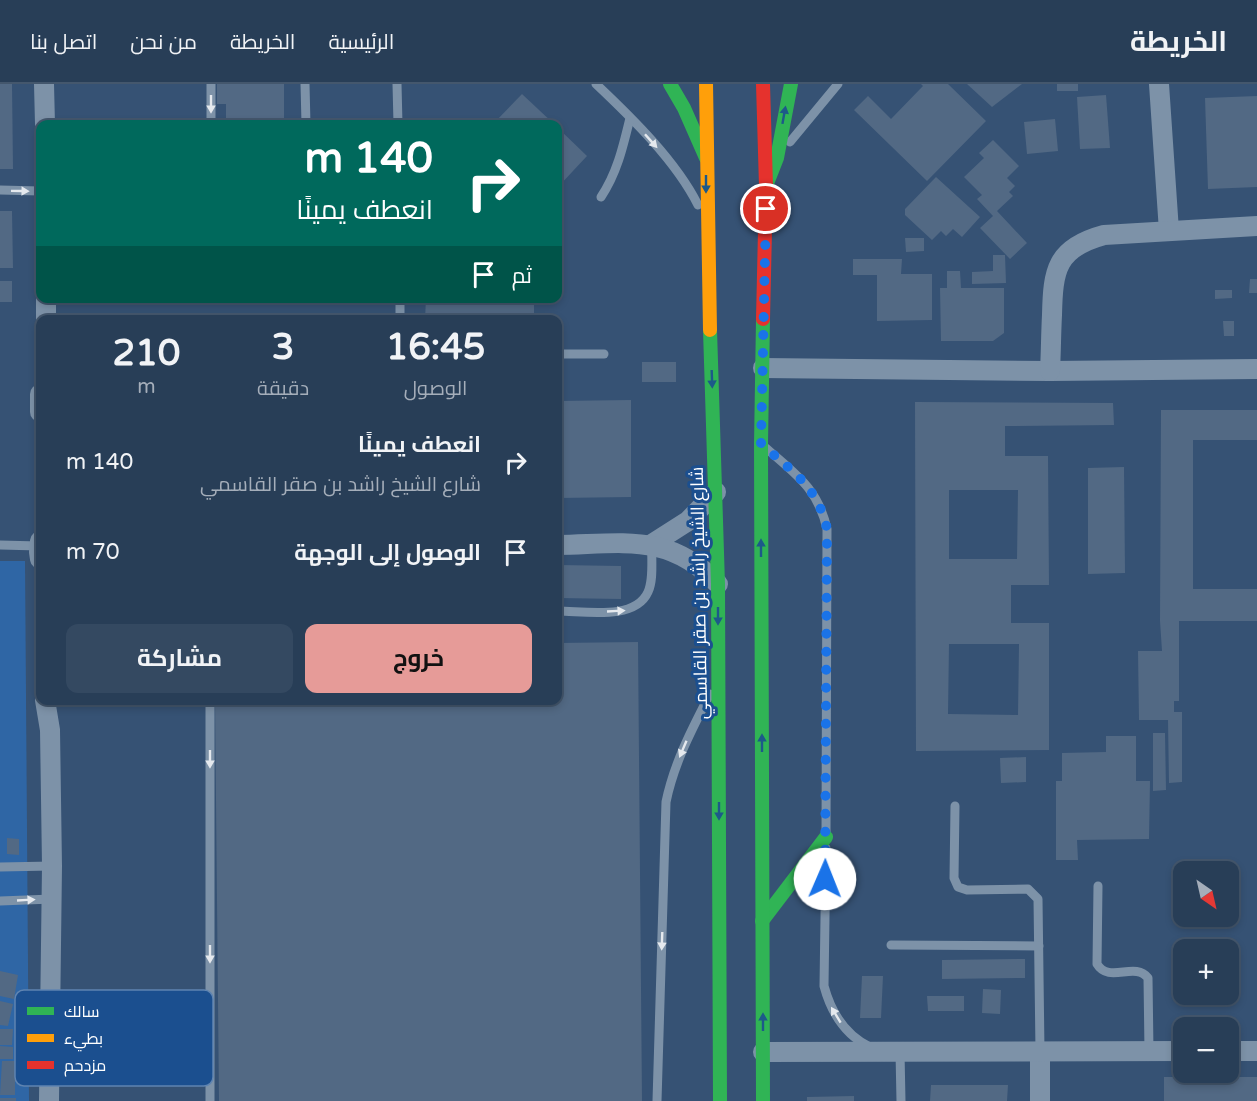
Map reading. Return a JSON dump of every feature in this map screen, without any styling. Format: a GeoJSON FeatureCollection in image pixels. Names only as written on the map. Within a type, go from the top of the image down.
{"type":"FeatureCollection","features":[{"type":"Feature","properties":{"kind":"main road"},"geometry":{"type":"LineString","coordinates":[[670,84],[684,108],[706,158]]}},
{"type":"Feature","properties":{"kind":"main road","name":"شارع الشيخ راشد بن صقر القاسمي"},"geometry":{"type":"LineString","coordinates":[[706,84],[707,221],[718,584],[720,1101]]}},
{"type":"Feature","properties":{"kind":"main road"},"geometry":{"type":"LineString","coordinates":[[763,84],[766,186],[761,444],[763,1101]]}},
{"type":"Feature","properties":{"kind":"main road"},"geometry":{"type":"LineString","coordinates":[[766,186],[777,158],[791,84]]}},
{"type":"Feature","properties":{"kind":"main road"},"geometry":{"type":"LineString","coordinates":[[762,921],[826,837]]}},
{"type":"Feature","properties":{"kind":"street"},"geometry":{"type":"LineString","coordinates":[[44,84],[45,120]]}},
{"type":"Feature","properties":{"kind":"street"},"geometry":{"type":"LineString","coordinates":[[1159,84],[1169,231]]}},
{"type":"Feature","properties":{"kind":"street"},"geometry":{"type":"LineString","coordinates":[[1050,371],[1052,280],[1059,263],[1071,249],[1087,240],[1104,235],[1257,226]]}},
{"type":"Feature","properties":{"kind":"street"},"geometry":{"type":"LineString","coordinates":[[763,368],[1050,371],[1257,369]]}},
{"type":"Feature","properties":{"kind":"street"},"geometry":{"type":"LineString","coordinates":[[652,544],[688,521],[716,492]]}},
{"type":"Feature","properties":{"kind":"street"},"geometry":{"type":"LineString","coordinates":[[562,545],[652,544],[690,559],[718,584]]}},
{"type":"Feature","properties":{"kind":"street"},"geometry":{"type":"LineString","coordinates":[[46,705],[50,730],[51,990]]}},
{"type":"Feature","properties":{"kind":"street"},"geometry":{"type":"LineString","coordinates":[[50,730],[54,705]]}},
{"type":"Feature","properties":{"kind":"street"},"geometry":{"type":"LineString","coordinates":[[1040,1051],[1040,1101]]}},
{"type":"Feature","properties":{"kind":"street"},"geometry":{"type":"LineString","coordinates":[[763,1052],[1173,1051]]}},
{"type":"Feature","properties":{"kind":"street"},"geometry":{"type":"LineString","coordinates":[[1239,1051],[1257,1051]]}},
{"type":"Feature","properties":{"kind":"street"},"geometry":{"type":"LineString","coordinates":[[49,1086],[49,1101]]}},
{"type":"Feature","properties":{"kind":"lane"},"geometry":{"type":"LineString","coordinates":[[211,84],[211,120]]}},
{"type":"Feature","properties":{"kind":"lane"},"geometry":{"type":"LineString","coordinates":[[306,120],[305,85],[316,84]]}},
{"type":"Feature","properties":{"kind":"lane"},"geometry":{"type":"LineString","coordinates":[[397,84],[398,120]]}},
{"type":"Feature","properties":{"kind":"lane"},"geometry":{"type":"LineString","coordinates":[[596,84],[678,172],[707,221]]}},
{"type":"Feature","properties":{"kind":"lane"},"geometry":{"type":"LineString","coordinates":[[777,158],[838,84]]}},
{"type":"Feature","properties":{"kind":"lane"},"geometry":{"type":"LineString","coordinates":[[601,198],[619,162],[630,118]]}},
{"type":"Feature","properties":{"kind":"lane"},"geometry":{"type":"LineString","coordinates":[[0,190],[36,191]]}},
{"type":"Feature","properties":{"kind":"lane"},"geometry":{"type":"LineString","coordinates":[[562,354],[604,354]]}},
{"type":"Feature","properties":{"kind":"lane"},"geometry":{"type":"LineString","coordinates":[[761,444],[807,483],[820,504],[827,529],[825,986],[826,994],[843,1026],[866,1046],[880,1052]]}},
{"type":"Feature","properties":{"kind":"lane"},"geometry":{"type":"LineString","coordinates":[[562,611],[619,612],[636,606],[648,593],[651,584],[652,544]]}},
{"type":"Feature","properties":{"kind":"lane"},"geometry":{"type":"LineString","coordinates":[[0,545],[36,548]]}},
{"type":"Feature","properties":{"kind":"lane"},"geometry":{"type":"LineString","coordinates":[[657,1101],[666,802],[673,773],[684,745],[718,678]]}},
{"type":"Feature","properties":{"kind":"lane"},"geometry":{"type":"LineString","coordinates":[[210,705],[210,990]]}},
{"type":"Feature","properties":{"kind":"lane"},"geometry":{"type":"LineString","coordinates":[[955,806],[955,883],[962,890],[1023,888],[1036,894],[1039,903],[1040,1051]]}},
{"type":"Feature","properties":{"kind":"lane"},"geometry":{"type":"LineString","coordinates":[[0,867],[52,866]]}},
{"type":"Feature","properties":{"kind":"lane"},"geometry":{"type":"LineString","coordinates":[[1098,886],[1097,964],[1107,973],[1138,971],[1146,974],[1148,978],[1149,1051]]}},
{"type":"Feature","properties":{"kind":"lane"},"geometry":{"type":"LineString","coordinates":[[0,902],[52,899]]}},
{"type":"Feature","properties":{"kind":"lane"},"geometry":{"type":"LineString","coordinates":[[891,945],[1039,946]]}},
{"type":"Feature","properties":{"kind":"lane"},"geometry":{"type":"LineString","coordinates":[[900,1052],[901,1101]]}},
{"type":"Feature","properties":{"kind":"shaded area"},"geometry":{"type":"Polygon","coordinates":[[[0,561],[25,561],[28,990],[15,990],[15,1086],[29,1086],[29,1101],[0,1101],[0,561]]]}},
{"type":"Feature","properties":{"kind":"building"},"geometry":{"type":"Polygon","coordinates":[[[0,84],[12,84],[13,169],[0,169],[0,84]]]}},
{"type":"Feature","properties":{"kind":"building"},"geometry":{"type":"Polygon","coordinates":[[[217,84],[284,84],[284,120],[226,120],[226,104],[217,104],[217,84]]]}},
{"type":"Feature","properties":{"kind":"building"},"geometry":{"type":"Polygon","coordinates":[[[921,84],[948,84],[986,121],[927,181],[854,110],[868,96],[891,119],[923,86],[921,84]]]}},
{"type":"Feature","properties":{"kind":"building"},"geometry":{"type":"Polygon","coordinates":[[[967,84],[1022,84],[992,107],[967,84]]]}},
{"type":"Feature","properties":{"kind":"building"},"geometry":{"type":"Polygon","coordinates":[[[1057,84],[1078,84],[1078,91],[1057,91],[1057,84]]]}},
{"type":"Feature","properties":{"kind":"building"},"geometry":{"type":"Polygon","coordinates":[[[522,94],[550,120],[497,120],[522,94]]]}},
{"type":"Feature","properties":{"kind":"building"},"geometry":{"type":"Polygon","coordinates":[[[1106,95],[1110,148],[1080,149],[1077,97],[1106,95]]]}},
{"type":"Feature","properties":{"kind":"building"},"geometry":{"type":"Polygon","coordinates":[[[1257,96],[1257,187],[1208,189],[1205,98],[1257,96]]]}},
{"type":"Feature","properties":{"kind":"building"},"geometry":{"type":"Polygon","coordinates":[[[1055,119],[1058,151],[1027,154],[1024,122],[1055,119]]]}},
{"type":"Feature","properties":{"kind":"building"},"geometry":{"type":"Polygon","coordinates":[[[562,132],[587,156],[562,183],[562,132]]]}},
{"type":"Feature","properties":{"kind":"building"},"geometry":{"type":"Polygon","coordinates":[[[993,140],[1019,166],[1007,178],[1015,186],[1009,192],[1013,196],[997,211],[1027,243],[1010,259],[980,228],[993,216],[977,199],[982,195],[964,177],[984,158],[979,153],[993,140]]]}},
{"type":"Feature","properties":{"kind":"building"},"geometry":{"type":"Polygon","coordinates":[[[936,177],[980,217],[962,237],[953,229],[946,236],[941,231],[932,240],[905,215],[905,209],[936,177]]]}},
{"type":"Feature","properties":{"kind":"building"},"geometry":{"type":"Polygon","coordinates":[[[0,211],[12,211],[13,268],[0,268],[0,211]]]}},
{"type":"Feature","properties":{"kind":"building"},"geometry":{"type":"Polygon","coordinates":[[[905,238],[924,238],[924,251],[906,252],[905,238]]]}},
{"type":"Feature","properties":{"kind":"building"},"geometry":{"type":"Polygon","coordinates":[[[993,255],[1005,255],[1006,283],[972,284],[972,272],[993,271],[993,255]]]}},
{"type":"Feature","properties":{"kind":"building"},"geometry":{"type":"Polygon","coordinates":[[[853,259],[902,259],[901,274],[932,274],[932,320],[877,321],[877,275],[853,275],[853,259]]]}},
{"type":"Feature","properties":{"kind":"building"},"geometry":{"type":"Polygon","coordinates":[[[947,271],[960,271],[961,288],[1004,288],[1004,333],[993,341],[941,341],[940,288],[947,288],[947,271]]]}},
{"type":"Feature","properties":{"kind":"building"},"geometry":{"type":"Polygon","coordinates":[[[1250,279],[1257,279],[1257,293],[1249,293],[1250,279]]]}},
{"type":"Feature","properties":{"kind":"building"},"geometry":{"type":"Polygon","coordinates":[[[0,281],[12,281],[12,302],[0,302],[0,281]]]}},
{"type":"Feature","properties":{"kind":"building"},"geometry":{"type":"Polygon","coordinates":[[[1215,290],[1232,290],[1232,298],[1215,299],[1215,290]]]}},
{"type":"Feature","properties":{"kind":"building"},"geometry":{"type":"Polygon","coordinates":[[[426,303],[534,303],[534,315],[425,315],[426,303]]]}},
{"type":"Feature","properties":{"kind":"building"},"geometry":{"type":"Polygon","coordinates":[[[1223,321],[1234,321],[1234,336],[1224,336],[1223,321]]]}},
{"type":"Feature","properties":{"kind":"building"},"geometry":{"type":"Polygon","coordinates":[[[642,362],[676,362],[676,382],[642,382],[642,362]]]}},
{"type":"Feature","properties":{"kind":"building"},"geometry":{"type":"Polygon","coordinates":[[[631,400],[631,497],[562,498],[562,401],[631,400]]]}},
{"type":"Feature","properties":{"kind":"building"},"geometry":{"type":"Polygon","coordinates":[[[915,402],[1113,403],[1114,425],[1005,426],[1005,456],[1048,456],[1049,585],[1011,585],[1011,623],[1049,623],[1049,750],[916,751],[915,402]],[[949,490],[949,559],[1017,559],[1018,490],[949,490]],[[949,644],[948,714],[1018,715],[1019,644],[949,644]]]}},
{"type":"Feature","properties":{"kind":"building"},"geometry":{"type":"Polygon","coordinates":[[[1161,410],[1257,410],[1257,440],[1193,440],[1193,589],[1257,589],[1257,621],[1179,621],[1179,701],[1174,701],[1174,712],[1182,712],[1182,782],[1169,783],[1168,720],[1139,720],[1138,651],[1162,651],[1160,621],[1161,410]]]}},
{"type":"Feature","properties":{"kind":"building"},"geometry":{"type":"Polygon","coordinates":[[[1124,467],[1125,573],[1088,574],[1088,468],[1124,467]]]}},
{"type":"Feature","properties":{"kind":"building"},"geometry":{"type":"Polygon","coordinates":[[[562,565],[621,566],[621,599],[562,598],[562,565]]]}},
{"type":"Feature","properties":{"kind":"building"},"geometry":{"type":"Polygon","coordinates":[[[638,642],[642,1101],[219,1101],[215,705],[562,705],[562,643],[638,642]]]}},
{"type":"Feature","properties":{"kind":"building"},"geometry":{"type":"Polygon","coordinates":[[[1153,733],[1165,733],[1166,790],[1153,791],[1153,733]]]}},
{"type":"Feature","properties":{"kind":"building"},"geometry":{"type":"Polygon","coordinates":[[[1106,736],[1136,736],[1136,781],[1150,781],[1149,839],[1077,840],[1078,860],[1056,860],[1056,781],[1062,781],[1062,753],[1106,752],[1106,736]]]}},
{"type":"Feature","properties":{"kind":"building"},"geometry":{"type":"Polygon","coordinates":[[[1026,757],[1026,782],[1001,783],[1000,758],[1026,757]]]}},
{"type":"Feature","properties":{"kind":"building"},"geometry":{"type":"Polygon","coordinates":[[[7,838],[19,839],[19,855],[7,854],[7,838]]]}},
{"type":"Feature","properties":{"kind":"building"},"geometry":{"type":"Polygon","coordinates":[[[1025,959],[1025,978],[942,979],[942,960],[1025,959]]]}},
{"type":"Feature","properties":{"kind":"building"},"geometry":{"type":"Polygon","coordinates":[[[0,971],[18,975],[14,999],[0,996],[0,971]]]}},
{"type":"Feature","properties":{"kind":"building"},"geometry":{"type":"Polygon","coordinates":[[[862,976],[883,976],[881,1018],[860,1018],[862,976]]]}},
{"type":"Feature","properties":{"kind":"building"},"geometry":{"type":"Polygon","coordinates":[[[983,989],[1001,990],[1000,1014],[982,1013],[983,989]]]}},
{"type":"Feature","properties":{"kind":"building"},"geometry":{"type":"Polygon","coordinates":[[[927,996],[964,996],[964,1011],[928,1011],[927,996]]]}},
{"type":"Feature","properties":{"kind":"building"},"geometry":{"type":"Polygon","coordinates":[[[0,1001],[13,1004],[8,1026],[0,1025],[0,1001]]]}},
{"type":"Feature","properties":{"kind":"building"},"geometry":{"type":"Polygon","coordinates":[[[0,1029],[13,1029],[12,1045],[0,1045],[0,1029]]]}},
{"type":"Feature","properties":{"kind":"building"},"geometry":{"type":"Polygon","coordinates":[[[0,1046],[13,1047],[13,1059],[0,1059],[0,1046]]]}},
{"type":"Feature","properties":{"kind":"building"},"geometry":{"type":"Polygon","coordinates":[[[2,1061],[15,1061],[15,1095],[0,1095],[2,1061]]]}},
{"type":"Feature","properties":{"kind":"building"},"geometry":{"type":"Polygon","coordinates":[[[1164,1077],[1173,1077],[1173,1083],[1239,1083],[1239,1077],[1257,1077],[1257,1101],[1164,1101],[1164,1077]]]}},
{"type":"Feature","properties":{"kind":"building"},"geometry":{"type":"Polygon","coordinates":[[[931,1085],[1008,1085],[1007,1101],[930,1101],[931,1085]]]}},
{"type":"Feature","properties":{"kind":"building"},"geometry":{"type":"Polygon","coordinates":[[[854,1096],[854,1101],[807,1101],[807,1097],[854,1096]]]}},
{"type":"Feature","properties":{"kind":"building"},"geometry":{"type":"Polygon","coordinates":[[[0,1098],[16,1098],[16,1101],[0,1101],[0,1098]]]}},
{"type":"Feature","properties":{"kind":"traffic: fast"},"geometry":{"type":"LineString","coordinates":[[670,84],[684,108],[706,158]]}},
{"type":"Feature","properties":{"kind":"traffic: fast"},"geometry":{"type":"LineString","coordinates":[[766,186],[777,158],[791,84]]}},
{"type":"Feature","properties":{"kind":"traffic: fast"},"geometry":{"type":"LineString","coordinates":[[763,319],[761,444],[763,1101]]}},
{"type":"Feature","properties":{"kind":"traffic: fast"},"geometry":{"type":"LineString","coordinates":[[710,330],[718,584],[720,1101]]}},
{"type":"Feature","properties":{"kind":"traffic: fast"},"geometry":{"type":"LineString","coordinates":[[762,921],[826,837]]}},
{"type":"Feature","properties":{"kind":"traffic: slow"},"geometry":{"type":"LineString","coordinates":[[706,84],[710,330]]}},
{"type":"Feature","properties":{"kind":"traffic: jam"},"geometry":{"type":"LineString","coordinates":[[763,84],[766,186],[763,319]]}},
{"type":"Feature","properties":{"kind":"route"},"geometry":{"type":"LineString","coordinates":[[766,209],[761,444],[807,483],[820,504],[827,529],[825,879]]}}]}
